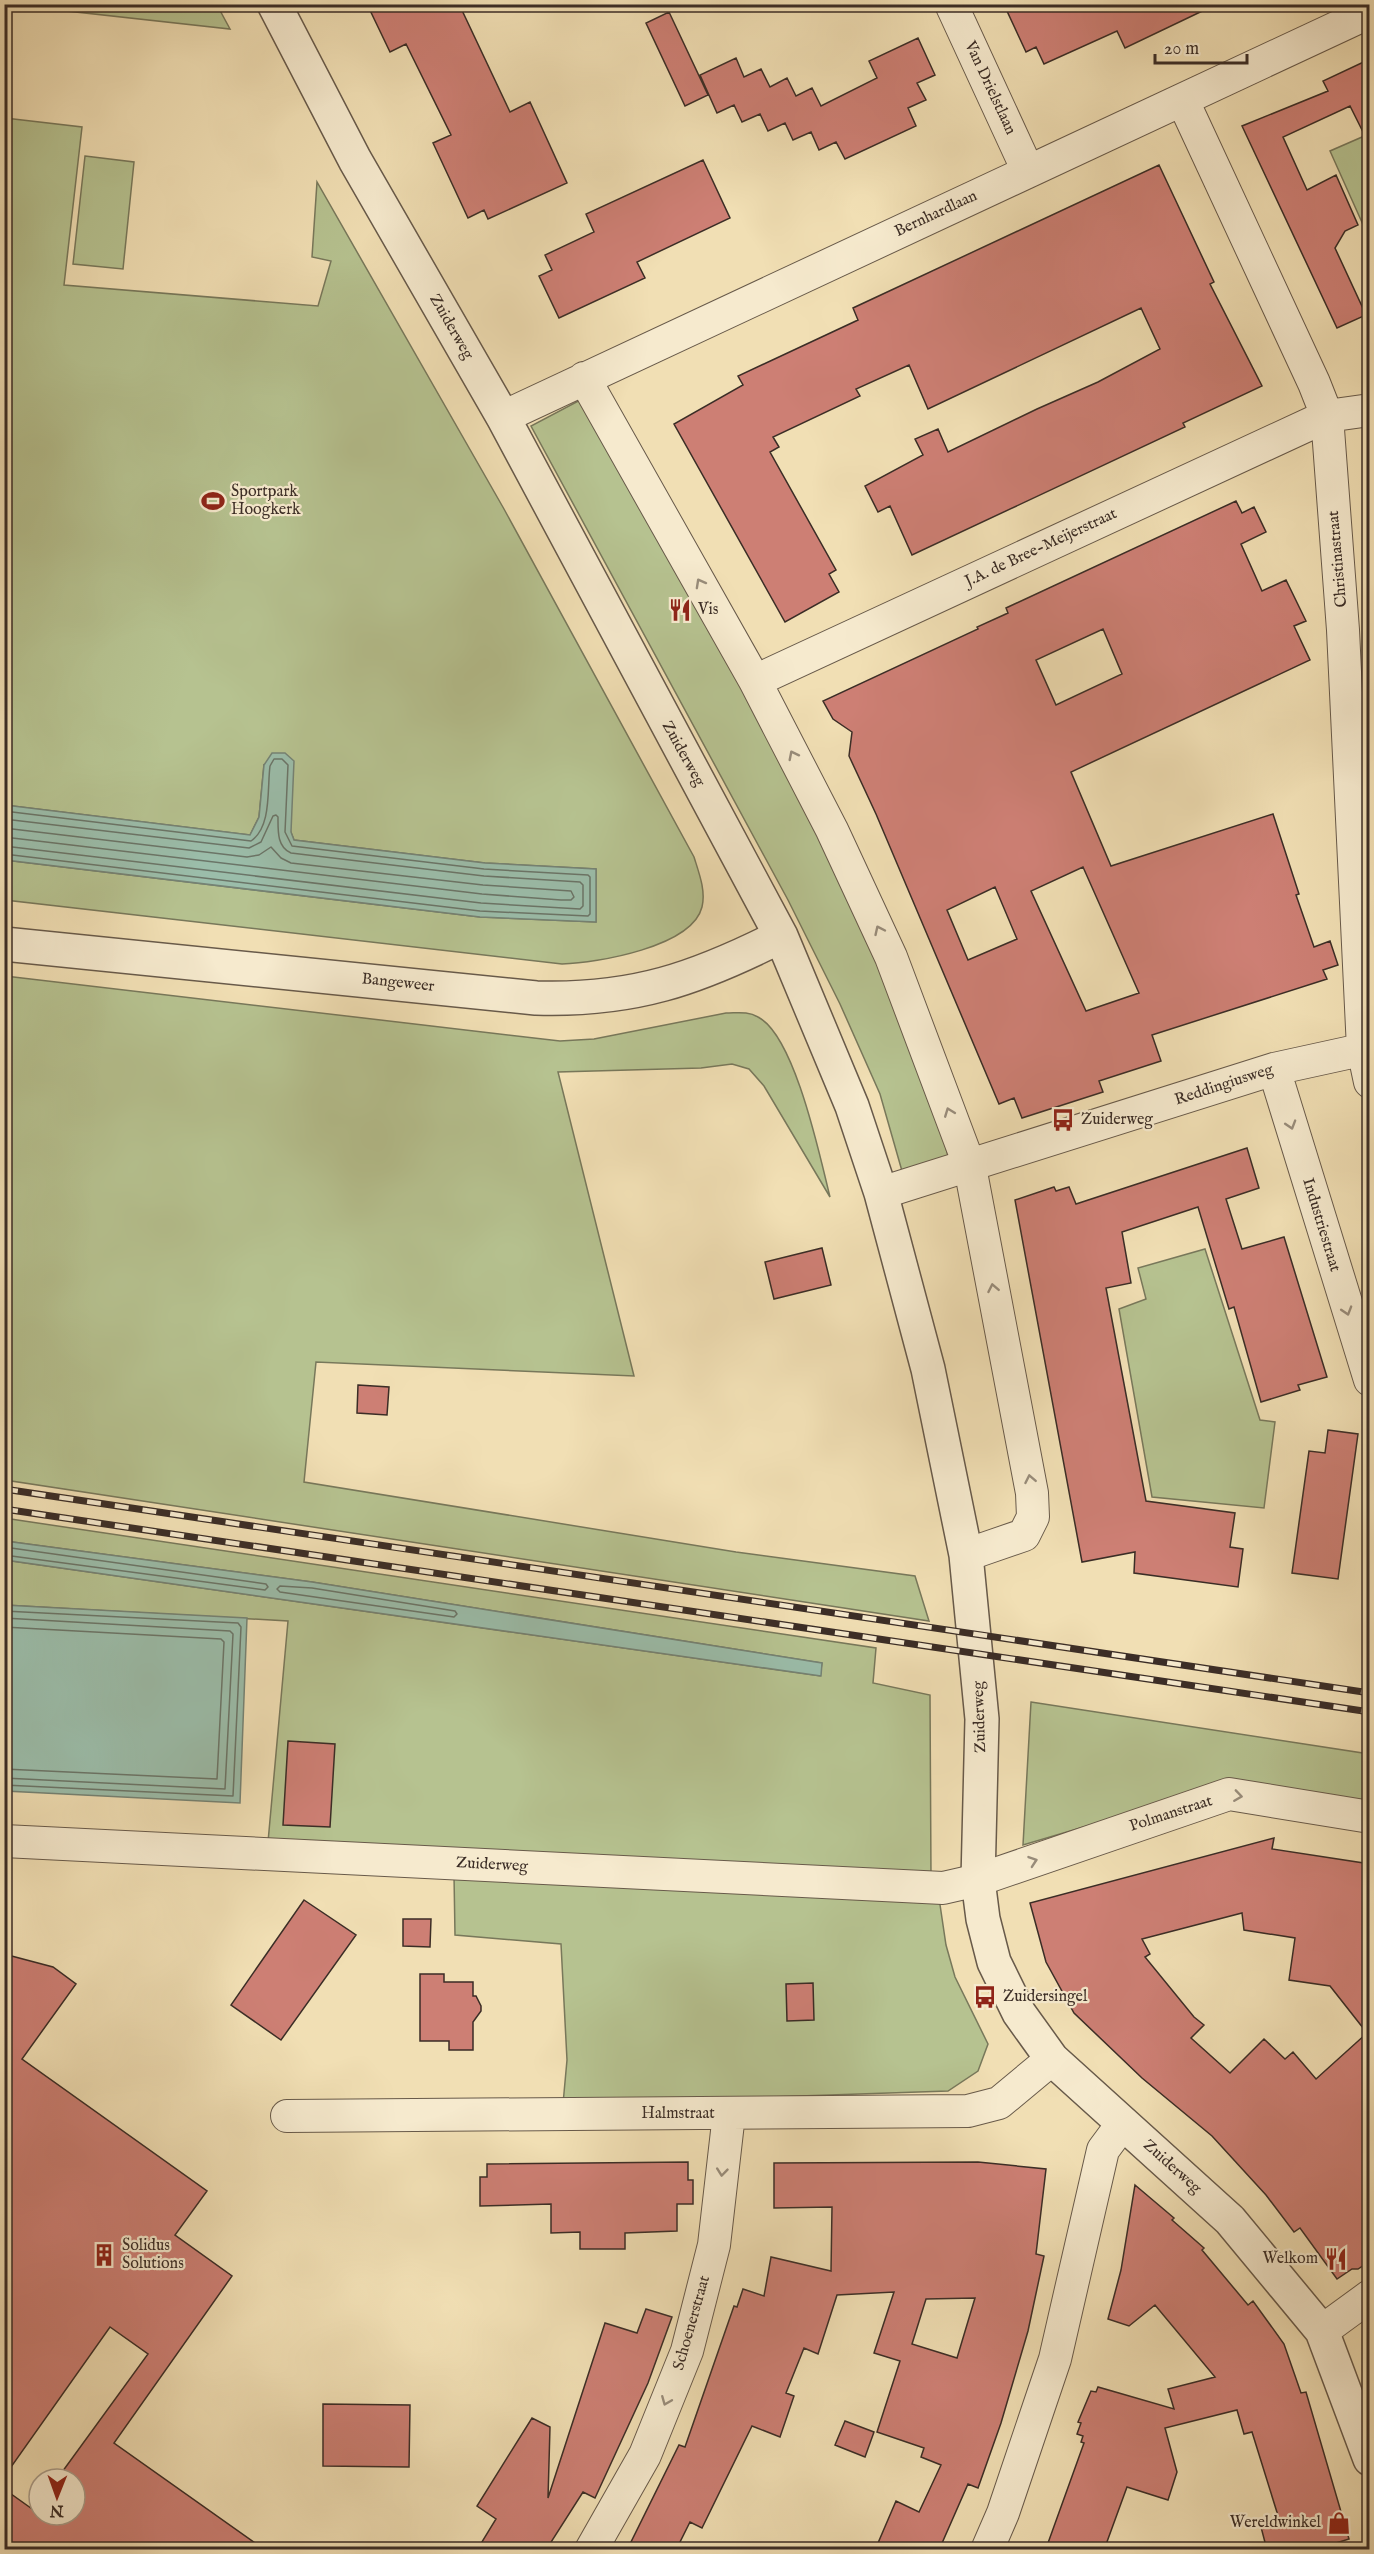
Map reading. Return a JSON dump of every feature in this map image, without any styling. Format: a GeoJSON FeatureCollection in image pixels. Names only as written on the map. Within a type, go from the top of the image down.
{"type":"FeatureCollection","features":[{"type":"Feature","properties":{"kind":"street","name":"Zuiderweg"},"geometry":{"type":"LineString","coordinates":[[274,4],[355,160],[503,417],[781,936],[852,1107],[881,1193],[928,1369],[966,1555],[982,1719],[978,1880],[982,1919],[994,1962],[1019,2013],[1052,2059],[1230,2220],[1322,2331],[1370,2459]]}},
{"type":"Feature","properties":{"kind":"street","name":"Van Drielstlaan"},"geometry":{"type":"LineString","coordinates":[[951,4],[1028,171]]}},
{"type":"Feature","properties":{"kind":"street","name":"Bernhardlaan"},"geometry":{"type":"LineString","coordinates":[[503,417],[1370,12]]}},
{"type":"Feature","properties":{"kind":"street","name":"Christinastraat"},"geometry":{"type":"LineString","coordinates":[[1182,101],[1314,383],[1327,416],[1356,629],[1366,1048]]}},
{"type":"Feature","properties":{"kind":"street"},"geometry":{"type":"LineString","coordinates":[[584,378],[755,681],[832,830],[891,957],[970,1167],[1032,1493],[1033,1517],[1024,1535],[966,1555]]}},
{"type":"Feature","properties":{"kind":"street","name":"J.A. de Bree-Meijerstraat"},"geometry":{"type":"LineString","coordinates":[[755,681],[1327,416],[1370,410]]}},
{"type":"Feature","properties":{"kind":"street","name":"Bangeweer"},"geometry":{"type":"LineString","coordinates":[[4,944],[537,998],[581,999],[623,994],[691,977],[729,962],[781,936]]}},
{"type":"Feature","properties":{"kind":"street"},"geometry":{"type":"LineString","coordinates":[[1366,1048],[1370,1082]]}},
{"type":"Feature","properties":{"kind":"street","name":"Reddingiusweg"},"geometry":{"type":"LineString","coordinates":[[881,1193],[970,1167],[1274,1069],[1366,1048]]}},
{"type":"Feature","properties":{"kind":"street","name":"Industriestraat"},"geometry":{"type":"LineString","coordinates":[[1274,1069],[1370,1380]]}},
{"type":"Feature","properties":{"kind":"street","name":"Polmanstraat"},"geometry":{"type":"LineString","coordinates":[[978,1880],[1229,1794],[1370,1817]]}},
{"type":"Feature","properties":{"kind":"street","name":"Zuiderweg"},"geometry":{"type":"LineString","coordinates":[[4,1841],[943,1888],[978,1880]]}},
{"type":"Feature","properties":{"kind":"street","name":"Halmstraat"},"geometry":{"type":"LineString","coordinates":[[287,2116],[968,2111],[999,2103],[1052,2059]]}},
{"type":"Feature","properties":{"kind":"street","name":"Schoenerstraat"},"geometry":{"type":"LineString","coordinates":[[591,2550],[645,2455],[687,2351],[714,2245],[729,2114]]}},
{"type":"Feature","properties":{"kind":"street"},"geometry":{"type":"LineString","coordinates":[[987,2550],[1003,2513],[1055,2359],[1103,2150],[1123,2123]]}},
{"type":"Feature","properties":{"kind":"street"},"geometry":{"type":"LineString","coordinates":[[1322,2331],[1370,2296]]}},
{"type":"Feature","properties":{"kind":"shaded area"},"geometry":{"type":"Polygon","coordinates":[[[68,4],[217,5],[230,29],[67,11],[68,4]]]}},
{"type":"Feature","properties":{"kind":"shaded area"},"geometry":{"type":"Polygon","coordinates":[[[689,4],[773,4],[774,8],[688,6],[689,4]]]}},
{"type":"Feature","properties":{"kind":"shaded area"},"geometry":{"type":"Polygon","coordinates":[[[5,118],[82,127],[64,285],[318,306],[331,261],[312,257],[317,182],[504,509],[694,857],[703,888],[702,907],[695,921],[681,933],[663,942],[619,956],[562,964],[5,900],[5,860],[480,917],[596,922],[596,869],[485,863],[294,840],[264,764],[259,817],[250,835],[5,805],[5,118]]]}},
{"type":"Feature","properties":{"kind":"shaded area"},"geometry":{"type":"Polygon","coordinates":[[[1369,134],[1369,238],[1330,151],[1369,134]]]}},
{"type":"Feature","properties":{"kind":"shaded area"},"geometry":{"type":"Polygon","coordinates":[[[85,156],[134,162],[123,269],[73,264],[85,156]]]}},
{"type":"Feature","properties":{"kind":"shaded area"},"geometry":{"type":"Polygon","coordinates":[[[584,398],[775,741],[882,973],[940,1125],[948,1156],[902,1171],[880,1094],[840,1004],[788,900],[531,426],[584,398]]]}},
{"type":"Feature","properties":{"kind":"shaded area"},"geometry":{"type":"Polygon","coordinates":[[[5,976],[560,1041],[594,1039],[726,1013],[747,1013],[758,1017],[771,1029],[794,1072],[813,1127],[830,1197],[764,1086],[749,1069],[732,1064],[701,1068],[558,1072],[634,1376],[316,1362],[304,1482],[736,1552],[915,1576],[929,1621],[5,1480],[5,976]]]}},
{"type":"Feature","properties":{"kind":"shaded area"},"geometry":{"type":"Polygon","coordinates":[[[1205,1249],[1260,1420],[1275,1422],[1264,1508],[1152,1497],[1119,1309],[1146,1299],[1138,1268],[1205,1249]]]}},
{"type":"Feature","properties":{"kind":"shaded area"},"geometry":{"type":"Polygon","coordinates":[[[4,1518],[876,1648],[873,1683],[930,1695],[931,1878],[268,1842],[288,1621],[5,1605],[5,1560],[820,1676],[822,1663],[312,1582],[5,1541],[4,1518]]]}},
{"type":"Feature","properties":{"kind":"shaded area"},"geometry":{"type":"Polygon","coordinates":[[[1031,1702],[1369,1754],[1369,1801],[1310,1792],[1151,1807],[1023,1845],[1031,1702]]]}},
{"type":"Feature","properties":{"kind":"shaded area"},"geometry":{"type":"Polygon","coordinates":[[[454,1875],[939,1898],[946,1945],[955,1977],[988,2044],[978,2071],[948,2091],[563,2104],[567,2060],[561,1944],[455,1935],[454,1875]]]}},
{"type":"Feature","properties":{"kind":"water"},"geometry":{"type":"Polygon","coordinates":[[[272,753],[285,753],[294,761],[291,832],[294,840],[485,863],[596,869],[596,922],[480,917],[5,860],[5,805],[250,835],[259,817],[264,765],[272,753]]]}},
{"type":"Feature","properties":{"kind":"water"},"geometry":{"type":"Polygon","coordinates":[[[5,1541],[312,1582],[822,1663],[821,1676],[5,1560],[5,1541]]]}},
{"type":"Feature","properties":{"kind":"water"},"geometry":{"type":"Polygon","coordinates":[[[4,1605],[247,1618],[240,1803],[5,1791],[4,1605]]]}},
{"type":"Feature","properties":{"kind":"building"},"geometry":{"type":"Polygon","coordinates":[[[367,4],[459,4],[510,112],[530,102],[567,183],[488,219],[484,210],[468,218],[433,143],[451,135],[406,44],[390,52],[367,4]]]}},
{"type":"Feature","properties":{"kind":"building"},"geometry":{"type":"Polygon","coordinates":[[[1022,4],[1217,4],[1125,48],[1117,31],[1044,64],[1036,47],[1026,52],[1007,11],[1022,4]]]}},
{"type":"Feature","properties":{"kind":"building"},"geometry":{"type":"Polygon","coordinates":[[[669,12],[708,95],[685,106],[646,23],[669,12]]]}},
{"type":"Feature","properties":{"kind":"building"},"geometry":{"type":"Polygon","coordinates":[[[918,38],[935,75],[917,83],[926,100],[908,108],[916,126],[845,159],[836,142],[819,150],[811,132],[793,140],[785,123],[768,131],[760,114],[742,122],[734,105],[717,113],[700,75],[736,58],[744,77],[761,69],[770,87],[787,78],[796,96],[812,88],[821,106],[877,78],[869,61],[918,38]]]}},
{"type":"Feature","properties":{"kind":"building"},"geometry":{"type":"Polygon","coordinates":[[[1370,59],[1370,146],[1350,106],[1283,137],[1307,190],[1336,175],[1358,225],[1345,231],[1335,248],[1366,315],[1337,328],[1242,126],[1328,91],[1323,81],[1370,59]]]}},
{"type":"Feature","properties":{"kind":"building"},"geometry":{"type":"Polygon","coordinates":[[[703,160],[730,218],[637,262],[645,278],[559,318],[539,276],[552,270],[545,255],[594,232],[586,214],[703,160]]]}},
{"type":"Feature","properties":{"kind":"building"},"geometry":{"type":"Polygon","coordinates":[[[1159,165],[1214,282],[1210,284],[1262,386],[1183,423],[1185,427],[912,555],[890,506],[878,512],[865,486],[923,455],[915,439],[938,429],[948,452],[1098,382],[1160,349],[1141,308],[928,409],[909,365],[856,389],[860,396],[773,437],[779,447],[770,452],[836,570],[829,574],[839,592],[785,622],[674,424],[743,385],[738,376],[858,320],[853,308],[1159,165]]]}},
{"type":"Feature","properties":{"kind":"building"},"geometry":{"type":"Polygon","coordinates":[[[1236,501],[1242,513],[1254,507],[1266,532],[1241,544],[1262,591],[1286,580],[1306,621],[1294,626],[1310,660],[1071,772],[1111,866],[1273,814],[1299,894],[1296,895],[1314,947],[1330,941],[1338,965],[1323,970],[1327,979],[1152,1035],[1161,1061],[1099,1081],[1103,1092],[1022,1118],[1014,1098],[999,1104],[876,814],[849,756],[852,732],[833,719],[823,701],[978,629],[977,627],[1008,613],[1006,608],[1236,501]],[[1103,629],[1036,660],[1056,705],[1122,674],[1103,629]],[[1083,867],[1031,891],[1086,1011],[1139,993],[1083,867]],[[995,887],[947,910],[968,960],[1017,939],[995,887]]]}},
{"type":"Feature","properties":{"kind":"building"},"geometry":{"type":"Polygon","coordinates":[[[1247,1148],[1259,1188],[1226,1199],[1242,1249],[1284,1237],[1327,1377],[1298,1385],[1300,1390],[1261,1402],[1234,1307],[1229,1309],[1198,1207],[1122,1232],[1131,1283],[1106,1288],[1146,1501],[1235,1513],[1230,1547],[1243,1549],[1238,1587],[1134,1573],[1135,1552],[1082,1562],[1015,1200],[1054,1187],[1056,1191],[1069,1187],[1076,1204],[1247,1148]]]}},
{"type":"Feature","properties":{"kind":"building"},"geometry":{"type":"Polygon","coordinates":[[[822,1248],[831,1285],[774,1299],[765,1262],[822,1248]]]}},
{"type":"Feature","properties":{"kind":"building"},"geometry":{"type":"Polygon","coordinates":[[[358,1385],[389,1387],[387,1415],[357,1413],[358,1385]]]}},
{"type":"Feature","properties":{"kind":"building"},"geometry":{"type":"Polygon","coordinates":[[[1328,1430],[1358,1434],[1338,1579],[1292,1573],[1309,1451],[1325,1453],[1328,1430]]]}},
{"type":"Feature","properties":{"kind":"building"},"geometry":{"type":"Polygon","coordinates":[[[288,1741],[335,1744],[330,1827],[283,1825],[288,1741]]]}},
{"type":"Feature","properties":{"kind":"building"},"geometry":{"type":"Polygon","coordinates":[[[1274,1838],[1272,1849],[1370,1864],[1370,2261],[1337,2279],[1300,2228],[1294,2232],[1266,2195],[1212,2136],[1142,2078],[1074,2013],[1046,1962],[1030,1903],[1274,1838]],[[1242,1913],[1142,1939],[1150,1954],[1145,1957],[1194,2017],[1204,2025],[1191,2038],[1230,2073],[1264,2039],[1285,2059],[1293,2052],[1316,2079],[1367,2033],[1330,1986],[1289,1980],[1295,1938],[1244,1930],[1242,1913]]]}},
{"type":"Feature","properties":{"kind":"building"},"geometry":{"type":"Polygon","coordinates":[[[304,1900],[356,1935],[281,2040],[231,2005],[304,1900]]]}},
{"type":"Feature","properties":{"kind":"building"},"geometry":{"type":"Polygon","coordinates":[[[403,1919],[431,1919],[430,1947],[403,1946],[403,1919]]]}},
{"type":"Feature","properties":{"kind":"building","name":"Solidus Solutions"},"geometry":{"type":"Polygon","coordinates":[[[4,1954],[53,1967],[76,1984],[22,2059],[207,2191],[175,2235],[232,2276],[114,2443],[265,2550],[4,2550],[4,2489],[27,2505],[27,2527],[87,2527],[87,2467],[66,2467],[148,2354],[110,2327],[4,2477],[4,1954]]]}},
{"type":"Feature","properties":{"kind":"building"},"geometry":{"type":"Polygon","coordinates":[[[420,1974],[444,1974],[444,1982],[473,1982],[473,1996],[476,1996],[481,2011],[473,2022],[473,2050],[449,2050],[449,2041],[420,2041],[420,1974]]]}},
{"type":"Feature","properties":{"kind":"building"},"geometry":{"type":"Polygon","coordinates":[[[813,1983],[814,2020],[787,2021],[786,1984],[813,1983]]]}},
{"type":"Feature","properties":{"kind":"building"},"geometry":{"type":"Polygon","coordinates":[[[688,2162],[688,2180],[693,2180],[693,2204],[677,2204],[677,2231],[625,2233],[625,2249],[580,2249],[580,2232],[551,2233],[551,2204],[480,2206],[480,2177],[487,2177],[487,2164],[688,2162]]]}},
{"type":"Feature","properties":{"kind":"building"},"geometry":{"type":"Polygon","coordinates":[[[978,2162],[1046,2169],[1036,2254],[1044,2256],[1028,2331],[1001,2423],[978,2488],[968,2484],[939,2550],[875,2550],[896,2501],[919,2512],[941,2465],[921,2457],[924,2448],[877,2432],[900,2361],[874,2353],[894,2292],[837,2295],[818,2354],[804,2348],[786,2393],[794,2396],[780,2437],[752,2426],[702,2528],[690,2522],[676,2550],[627,2550],[679,2445],[685,2447],[734,2306],[737,2307],[743,2289],[764,2296],[771,2257],[831,2271],[832,2207],[774,2208],[774,2163],[978,2162]],[[975,2298],[926,2299],[912,2344],[957,2358],[975,2298]]]}},
{"type":"Feature","properties":{"kind":"building"},"geometry":{"type":"Polygon","coordinates":[[[1135,2185],[1174,2218],[1172,2220],[1204,2248],[1202,2250],[1248,2305],[1253,2301],[1284,2344],[1301,2393],[1306,2392],[1349,2539],[1313,2550],[1267,2550],[1261,2527],[1280,2522],[1252,2432],[1244,2434],[1237,2410],[1165,2428],[1177,2472],[1168,2500],[1127,2487],[1104,2550],[1060,2550],[1048,2543],[1084,2443],[1081,2442],[1083,2436],[1077,2434],[1081,2423],[1078,2422],[1091,2391],[1096,2392],[1098,2387],[1174,2409],[1168,2389],[1215,2377],[1155,2305],[1129,2326],[1108,2319],[1121,2270],[1135,2185]]]}},
{"type":"Feature","properties":{"kind":"building"},"geometry":{"type":"Polygon","coordinates":[[[646,2309],[672,2317],[648,2383],[595,2498],[583,2492],[546,2550],[477,2550],[496,2519],[477,2506],[532,2418],[550,2427],[548,2498],[605,2323],[637,2333],[646,2309]]]}},
{"type":"Feature","properties":{"kind":"building"},"geometry":{"type":"Polygon","coordinates":[[[323,2404],[410,2405],[409,2467],[323,2466],[323,2404]]]}},
{"type":"Feature","properties":{"kind":"building"},"geometry":{"type":"Polygon","coordinates":[[[845,2421],[874,2432],[865,2457],[835,2445],[845,2421]]]}},
{"type":"Feature","properties":{"kind":"railway"},"geometry":{"type":"LineString","coordinates":[[4,1489],[1370,1693]]}},
{"type":"Feature","properties":{"kind":"railway"},"geometry":{"type":"LineString","coordinates":[[4,1509],[1370,1712]]}},
{"type":"Feature","properties":{"kind":"place","name":"Sportpark Hoogkerk"},"geometry":{"type":"Point","coordinates":[213,501]}},
{"type":"Feature","properties":{"kind":"place","name":"Vis"},"geometry":{"type":"Point","coordinates":[680,610]}},
{"type":"Feature","properties":{"kind":"place","name":"Zuiderweg"},"geometry":{"type":"Point","coordinates":[1063,1120]}},
{"type":"Feature","properties":{"kind":"place","name":"Zuidersingel"},"geometry":{"type":"Point","coordinates":[985,1997]}},
{"type":"Feature","properties":{"kind":"place","name":"Solidus Solutions"},"geometry":{"type":"Point","coordinates":[104,2255]}},
{"type":"Feature","properties":{"kind":"place","name":"Welkom"},"geometry":{"type":"Point","coordinates":[1336,2259]}},
{"type":"Feature","properties":{"kind":"place","name":"Wereldwinkel"},"geometry":{"type":"Point","coordinates":[1339,2523]}}]}
